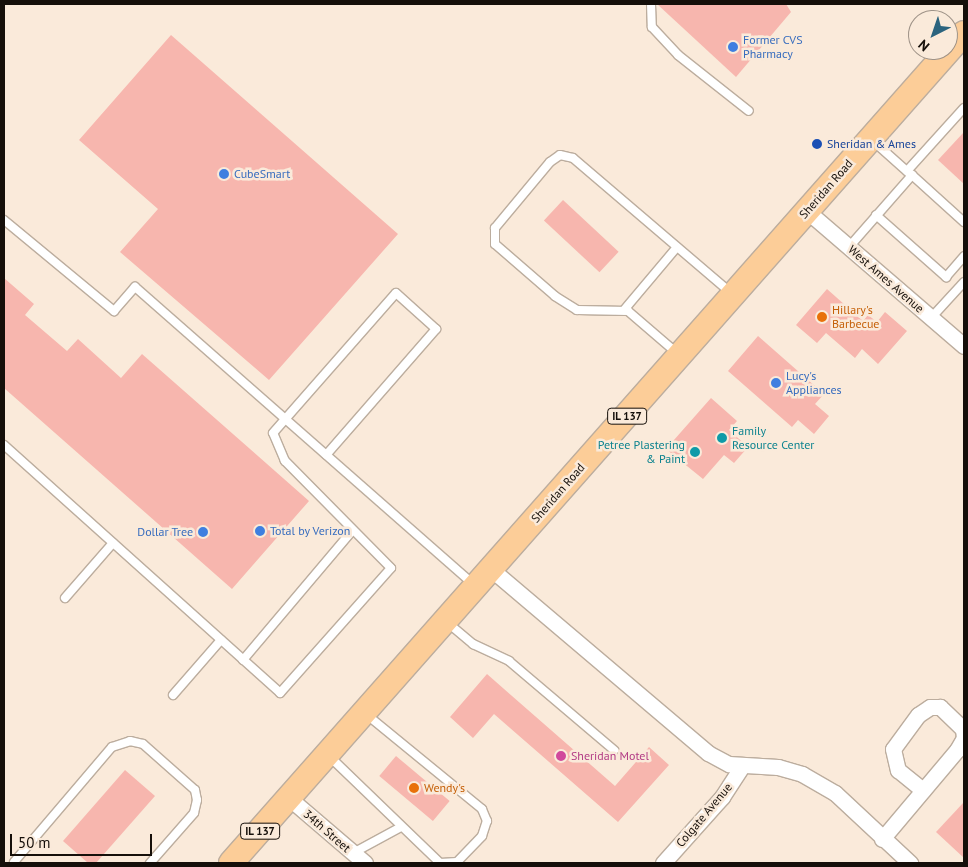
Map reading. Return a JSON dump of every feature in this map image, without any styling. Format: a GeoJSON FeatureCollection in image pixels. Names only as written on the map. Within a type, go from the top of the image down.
{"type":"FeatureCollection","features":[{"type":"Feature","properties":{"kind":"main road","name":"Sheridan Road"},"geometry":{"type":"LineString","coordinates":[[231,863],[964,33]]}},
{"type":"Feature","properties":{"kind":"street","name":"West Ames Avenue"},"geometry":{"type":"LineString","coordinates":[[807,211],[964,346]]}},
{"type":"Feature","properties":{"kind":"street"},"geometry":{"type":"LineString","coordinates":[[492,569],[708,753],[743,765],[802,774],[835,793],[882,839],[910,863]]}},
{"type":"Feature","properties":{"kind":"street"},"geometry":{"type":"LineString","coordinates":[[882,839],[923,790],[964,738],[953,716],[940,707],[930,707],[918,715],[893,748],[898,770],[923,790]]}},
{"type":"Feature","properties":{"kind":"street","name":"Colgate Avenue"},"geometry":{"type":"LineString","coordinates":[[663,863],[722,797],[743,765]]}},
{"type":"Feature","properties":{"kind":"street","name":"34th Street"},"geometry":{"type":"LineString","coordinates":[[289,798],[359,858]]}},
{"type":"Feature","properties":{"kind":"lane"},"geometry":{"type":"LineString","coordinates":[[651,4],[652,27],[678,55],[749,112]]}},
{"type":"Feature","properties":{"kind":"lane"},"geometry":{"type":"LineString","coordinates":[[849,247],[964,108]]}},
{"type":"Feature","properties":{"kind":"lane"},"geometry":{"type":"LineString","coordinates":[[871,139],[964,222]]}},
{"type":"Feature","properties":{"kind":"lane"},"geometry":{"type":"LineString","coordinates":[[680,355],[624,310],[577,310],[555,296],[495,244],[495,228],[560,155],[592,172],[733,295]]}},
{"type":"Feature","properties":{"kind":"lane"},"geometry":{"type":"LineString","coordinates":[[876,215],[946,277],[964,256]]}},
{"type":"Feature","properties":{"kind":"lane"},"geometry":{"type":"LineString","coordinates":[[4,220],[114,311],[135,287],[476,586]]}},
{"type":"Feature","properties":{"kind":"lane"},"geometry":{"type":"LineString","coordinates":[[624,310],[677,247]]}},
{"type":"Feature","properties":{"kind":"lane"},"geometry":{"type":"LineString","coordinates":[[931,318],[964,282]]}},
{"type":"Feature","properties":{"kind":"lane"},"geometry":{"type":"LineString","coordinates":[[4,445],[280,693],[391,568],[352,531],[285,460],[273,432],[396,293],[436,329],[326,455]]}},
{"type":"Feature","properties":{"kind":"lane"},"geometry":{"type":"LineString","coordinates":[[243,660],[352,531]]}},
{"type":"Feature","properties":{"kind":"lane"},"geometry":{"type":"LineString","coordinates":[[64,598],[113,543]]}},
{"type":"Feature","properties":{"kind":"lane"},"geometry":{"type":"LineString","coordinates":[[446,620],[473,644],[509,661],[614,750]]}},
{"type":"Feature","properties":{"kind":"lane"},"geometry":{"type":"LineString","coordinates":[[173,695],[221,640]]}},
{"type":"Feature","properties":{"kind":"lane"},"geometry":{"type":"LineString","coordinates":[[328,754],[440,863],[457,862],[482,836],[487,822],[482,809],[364,713]]}},
{"type":"Feature","properties":{"kind":"lane"},"geometry":{"type":"LineString","coordinates":[[14,862],[112,746],[130,741],[150,751],[195,790],[197,800],[194,813],[150,863]]}},
{"type":"Feature","properties":{"kind":"lane"},"geometry":{"type":"LineString","coordinates":[[359,858],[401,827]]}},
{"type":"Feature","properties":{"kind":"building","name":"Former CVS Pharmacy"},"geometry":{"type":"Polygon","coordinates":[[[657,4],[786,4],[791,12],[736,77],[657,4]]]}},
{"type":"Feature","properties":{"kind":"building","name":"CubeSmart"},"geometry":{"type":"Polygon","coordinates":[[[171,35],[398,234],[269,380],[120,252],[158,209],[79,140],[171,35]]]}},
{"type":"Feature","properties":{"kind":"building"},"geometry":{"type":"Polygon","coordinates":[[[964,132],[964,184],[938,160],[964,132]]]}},
{"type":"Feature","properties":{"kind":"building"},"geometry":{"type":"Polygon","coordinates":[[[563,200],[619,252],[599,272],[544,220],[563,200]]]}},
{"type":"Feature","properties":{"kind":"building"},"geometry":{"type":"Polygon","coordinates":[[[4,278],[34,304],[25,315],[67,351],[78,339],[121,378],[142,354],[309,501],[232,589],[4,388],[4,278]]]}},
{"type":"Feature","properties":{"kind":"building"},"geometry":{"type":"Polygon","coordinates":[[[827,289],[863,321],[868,315],[877,322],[885,312],[907,331],[878,364],[862,349],[855,358],[826,333],[817,343],[796,325],[827,289]]]}},
{"type":"Feature","properties":{"kind":"building","name":"Lucy's Appliances"},"geometry":{"type":"Polygon","coordinates":[[[758,336],[824,394],[815,404],[829,416],[814,434],[798,420],[792,427],[728,371],[758,336]]]}},
{"type":"Feature","properties":{"kind":"building"},"geometry":{"type":"Polygon","coordinates":[[[711,398],[737,421],[729,430],[748,447],[734,463],[724,455],[703,479],[666,449],[711,398]]]}},
{"type":"Feature","properties":{"kind":"building","name":"Sheridan Motel"},"geometry":{"type":"Polygon","coordinates":[[[487,674],[615,786],[649,747],[669,765],[618,822],[494,714],[473,738],[450,717],[487,674]]]}},
{"type":"Feature","properties":{"kind":"building","name":"Wendy's"},"geometry":{"type":"Polygon","coordinates":[[[396,756],[450,801],[433,821],[379,776],[396,756]]]}},
{"type":"Feature","properties":{"kind":"building"},"geometry":{"type":"Polygon","coordinates":[[[125,770],[155,796],[96,863],[88,863],[63,841],[125,770]]]}},
{"type":"Feature","properties":{"kind":"building"},"geometry":{"type":"Polygon","coordinates":[[[964,802],[964,858],[936,832],[964,802]]]}},
{"type":"Feature","properties":{"kind":"place","name":"Former CVS Pharmacy"},"geometry":{"type":"Point","coordinates":[733,47]}},
{"type":"Feature","properties":{"kind":"place","name":"Sheridan & Ames"},"geometry":{"type":"Point","coordinates":[817,144]}},
{"type":"Feature","properties":{"kind":"place","name":"CubeSmart"},"geometry":{"type":"Point","coordinates":[224,174]}},
{"type":"Feature","properties":{"kind":"place","name":"Hillary's Barbecue"},"geometry":{"type":"Point","coordinates":[822,317]}},
{"type":"Feature","properties":{"kind":"place","name":"Lucy's Appliances"},"geometry":{"type":"Point","coordinates":[776,383]}},
{"type":"Feature","properties":{"kind":"place","name":"Family Resource Center"},"geometry":{"type":"Point","coordinates":[722,438]}},
{"type":"Feature","properties":{"kind":"place","name":"Petree Plastering & Paint"},"geometry":{"type":"Point","coordinates":[695,452]}},
{"type":"Feature","properties":{"kind":"place","name":"Total by Verizon"},"geometry":{"type":"Point","coordinates":[260,531]}},
{"type":"Feature","properties":{"kind":"place","name":"Dollar Tree"},"geometry":{"type":"Point","coordinates":[203,532]}},
{"type":"Feature","properties":{"kind":"place","name":"Sheridan Motel"},"geometry":{"type":"Point","coordinates":[561,756]}},
{"type":"Feature","properties":{"kind":"place","name":"Wendy's"},"geometry":{"type":"Point","coordinates":[414,788]}}]}
